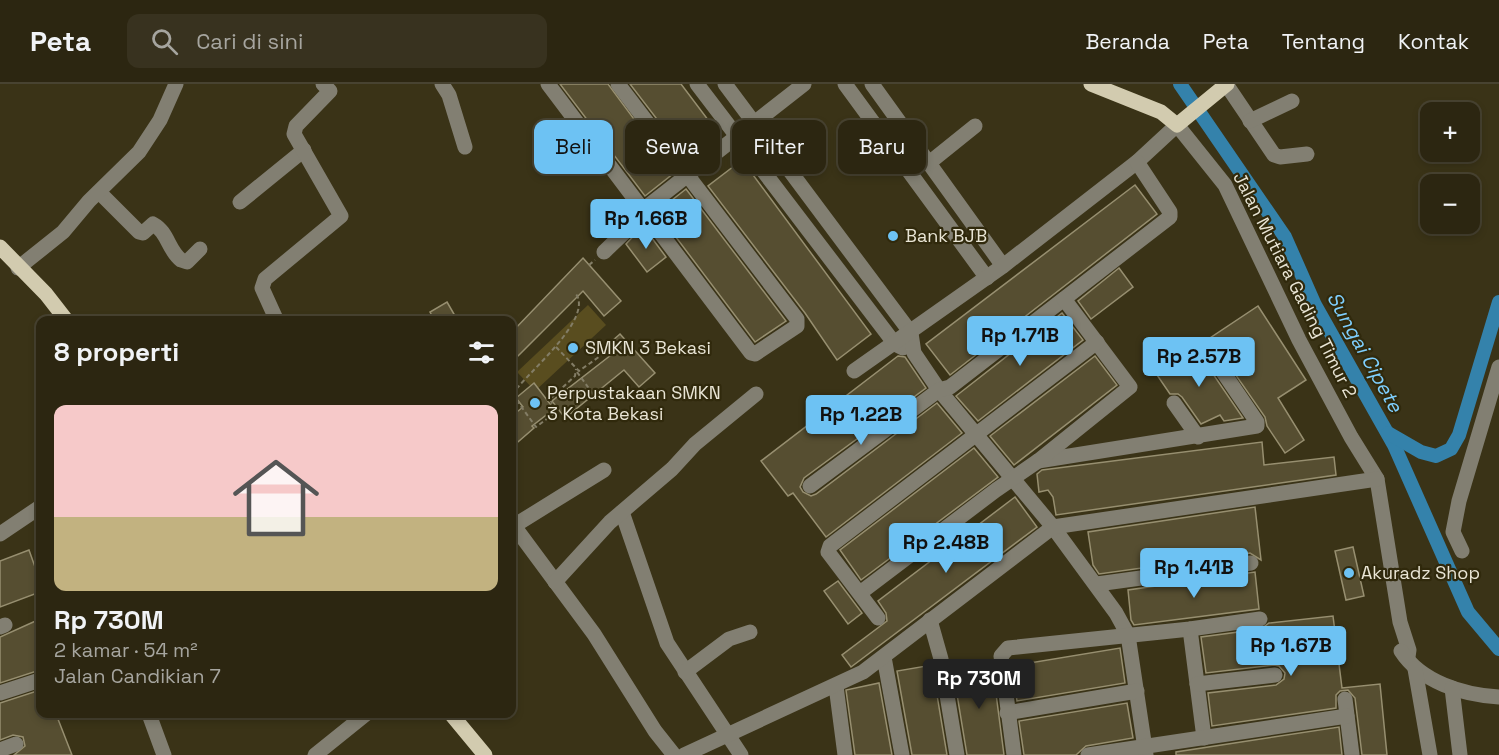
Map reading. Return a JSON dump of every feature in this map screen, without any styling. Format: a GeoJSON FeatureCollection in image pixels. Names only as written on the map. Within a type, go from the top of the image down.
{"type":"FeatureCollection","features":[{"type":"Feature","properties":{"kind":"main road"},"geometry":{"type":"LineString","coordinates":[[1091,84],[1181,121],[1226,84]]}},
{"type":"Feature","properties":{"kind":"main road"},"geometry":{"type":"LineString","coordinates":[[2,253],[46,294],[63,316]]}},
{"type":"Feature","properties":{"kind":"main road"},"geometry":{"type":"LineString","coordinates":[[454,718],[478,752]]}},
{"type":"Feature","properties":{"kind":"street"},"geometry":{"type":"LineString","coordinates":[[18,268],[63,232],[139,152],[154,131],[176,84]]}},
{"type":"Feature","properties":{"kind":"street"},"geometry":{"type":"LineString","coordinates":[[442,84],[449,95],[465,147]]}},
{"type":"Feature","properties":{"kind":"street"},"geometry":{"type":"LineString","coordinates":[[548,84],[751,353],[755,354],[797,326],[797,319],[618,84]]}},
{"type":"Feature","properties":{"kind":"street"},"geometry":{"type":"LineString","coordinates":[[697,84],[732,132]]}},
{"type":"Feature","properties":{"kind":"street"},"geometry":{"type":"LineString","coordinates":[[725,84],[751,120]]}},
{"type":"Feature","properties":{"kind":"street"},"geometry":{"type":"LineString","coordinates":[[759,120],[804,84]]}},
{"type":"Feature","properties":{"kind":"street"},"geometry":{"type":"LineString","coordinates":[[845,84],[987,278]]}},
{"type":"Feature","properties":{"kind":"street"},"geometry":{"type":"LineString","coordinates":[[872,84],[1003,266]]}},
{"type":"Feature","properties":{"kind":"street"},"geometry":{"type":"LineString","coordinates":[[1226,84],[1274,154],[1280,157],[1307,154]]}},
{"type":"Feature","properties":{"kind":"street"},"geometry":{"type":"LineString","coordinates":[[275,316],[262,288],[265,279],[341,216],[294,134],[295,129],[330,86]]}},
{"type":"Feature","properties":{"kind":"street"},"geometry":{"type":"LineString","coordinates":[[1250,122],[1292,101]]}},
{"type":"Feature","properties":{"kind":"street"},"geometry":{"type":"LineString","coordinates":[[854,371],[1003,266],[1137,162],[1181,121]]}},
{"type":"Feature","properties":{"kind":"street","name":"Jalan Mutiara Gading Timur 2"},"geometry":{"type":"LineString","coordinates":[[1181,121],[1225,185],[1299,340],[1372,476],[1400,622],[1409,650],[1430,755]]}},
{"type":"Feature","properties":{"kind":"street"},"geometry":{"type":"LineString","coordinates":[[928,163],[975,126]]}},
{"type":"Feature","properties":{"kind":"street"},"geometry":{"type":"LineString","coordinates":[[604,252],[632,225],[643,210],[732,141]]}},
{"type":"Feature","properties":{"kind":"street"},"geometry":{"type":"LineString","coordinates":[[240,202],[304,150]]}},
{"type":"Feature","properties":{"kind":"street"},"geometry":{"type":"LineString","coordinates":[[810,486],[939,390],[950,387],[1170,217],[1170,212],[1137,162]]}},
{"type":"Feature","properties":{"kind":"street"},"geometry":{"type":"LineString","coordinates":[[764,174],[895,344],[914,353]]}},
{"type":"Feature","properties":{"kind":"street"},"geometry":{"type":"LineString","coordinates":[[792,174],[911,333],[914,353],[939,390],[1098,584],[1128,635],[1146,751]]}},
{"type":"Feature","properties":{"kind":"street"},"geometry":{"type":"LineString","coordinates":[[99,192],[139,232],[143,233],[153,224],[156,225],[168,237],[176,256],[181,260],[187,262],[200,249]]}},
{"type":"Feature","properties":{"kind":"street"},"geometry":{"type":"LineString","coordinates":[[860,593],[1038,461],[1130,387],[1064,299]]}},
{"type":"Feature","properties":{"kind":"street"},"geometry":{"type":"LineString","coordinates":[[878,618],[828,552],[830,546],[1097,342]]}},
{"type":"Feature","properties":{"kind":"street"},"geometry":{"type":"LineString","coordinates":[[1038,461],[1253,428],[1257,422],[1206,347]]}},
{"type":"Feature","properties":{"kind":"street"},"geometry":{"type":"LineString","coordinates":[[1462,551],[1453,532],[1459,501],[1499,367]]}},
{"type":"Feature","properties":{"kind":"street"},"geometry":{"type":"LineString","coordinates":[[555,582],[622,512],[672,469],[703,436],[756,394]]}},
{"type":"Feature","properties":{"kind":"street"},"geometry":{"type":"LineString","coordinates":[[1174,403],[1198,436]]}},
{"type":"Feature","properties":{"kind":"street"},"geometry":{"type":"LineString","coordinates":[[516,524],[604,470]]}},
{"type":"Feature","properties":{"kind":"street"},"geometry":{"type":"LineString","coordinates":[[684,755],[836,686],[885,657],[1053,527],[1372,476]]}},
{"type":"Feature","properties":{"kind":"street"},"geometry":{"type":"LineString","coordinates":[[0,534],[36,510]]}},
{"type":"Feature","properties":{"kind":"street"},"geometry":{"type":"LineString","coordinates":[[622,512],[667,642],[741,755]]}},
{"type":"Feature","properties":{"kind":"street"},"geometry":{"type":"LineString","coordinates":[[516,530],[594,634],[674,755]]}},
{"type":"Feature","properties":{"kind":"street"},"geometry":{"type":"LineString","coordinates":[[1098,584],[1251,563]]}},
{"type":"Feature","properties":{"kind":"street"},"geometry":{"type":"LineString","coordinates":[[1014,755],[1001,656],[1008,648],[1190,629],[1260,619]]}},
{"type":"Feature","properties":{"kind":"street"},"geometry":{"type":"LineString","coordinates":[[930,620],[941,659],[957,755]]}},
{"type":"Feature","properties":{"kind":"street"},"geometry":{"type":"LineString","coordinates":[[1190,629],[1204,738]]}},
{"type":"Feature","properties":{"kind":"street"},"geometry":{"type":"LineString","coordinates":[[685,672],[729,639],[750,632]]}},
{"type":"Feature","properties":{"kind":"street"},"geometry":{"type":"LineString","coordinates":[[885,657],[902,755]]}},
{"type":"Feature","properties":{"kind":"street"},"geometry":{"type":"LineString","coordinates":[[1411,663],[1452,688],[1499,697]]}},
{"type":"Feature","properties":{"kind":"street"},"geometry":{"type":"LineString","coordinates":[[1197,684],[1275,675]]}},
{"type":"Feature","properties":{"kind":"street"},"geometry":{"type":"LineString","coordinates":[[0,693],[36,681]]}},
{"type":"Feature","properties":{"kind":"street"},"geometry":{"type":"LineString","coordinates":[[836,686],[845,755]]}},
{"type":"Feature","properties":{"kind":"street"},"geometry":{"type":"LineString","coordinates":[[1452,688],[1460,755]]}},
{"type":"Feature","properties":{"kind":"street"},"geometry":{"type":"LineString","coordinates":[[1007,713],[1137,691]]}},
{"type":"Feature","properties":{"kind":"street"},"geometry":{"type":"LineString","coordinates":[[1345,699],[1352,755]]}},
{"type":"Feature","properties":{"kind":"street"},"geometry":{"type":"LineString","coordinates":[[1088,755],[1146,751],[1204,738],[1347,716]]}},
{"type":"Feature","properties":{"kind":"street"},"geometry":{"type":"LineString","coordinates":[[150,718],[164,755]]}},
{"type":"Feature","properties":{"kind":"street"},"geometry":{"type":"LineString","coordinates":[[315,755],[361,718]]}},
{"type":"Feature","properties":{"kind":"street"},"geometry":{"type":"LineString","coordinates":[[0,750],[16,744]]}},
{"type":"Feature","properties":{"kind":"path"},"geometry":{"type":"LineString","coordinates":[[516,388],[556,346],[576,312],[579,300],[576,294]]}},
{"type":"Feature","properties":{"kind":"path"},"geometry":{"type":"LineString","coordinates":[[573,306],[576,312]]}},
{"type":"Feature","properties":{"kind":"path"},"geometry":{"type":"LineString","coordinates":[[556,346],[593,394]]}},
{"type":"Feature","properties":{"kind":"path"},"geometry":{"type":"LineString","coordinates":[[516,400],[536,427],[556,412],[550,399],[577,371],[582,371],[603,354]]}},
{"type":"Feature","properties":{"kind":"shaded area"},"geometry":{"type":"Polygon","coordinates":[[[588,305],[606,325],[535,391],[517,372],[588,305]]]}},
{"type":"Feature","properties":{"kind":"building"},"geometry":{"type":"Polygon","coordinates":[[[560,84],[608,84],[635,120],[625,120],[625,170],[613,154],[613,120],[587,120],[560,84]]]}},
{"type":"Feature","properties":{"kind":"building"},"geometry":{"type":"Polygon","coordinates":[[[630,84],[681,84],[708,120],[658,120],[630,84]]]}},
{"type":"Feature","properties":{"kind":"building"},"geometry":{"type":"Polygon","coordinates":[[[732,168],[732,174],[752,174],[871,334],[837,360],[805,313],[708,186],[732,168]]]}},
{"type":"Feature","properties":{"kind":"building"},"geometry":{"type":"Polygon","coordinates":[[[628,174],[673,174],[645,196],[628,174]]]}},
{"type":"Feature","properties":{"kind":"building"},"geometry":{"type":"Polygon","coordinates":[[[1135,185],[1157,214],[950,375],[926,344],[1135,185]]]}},
{"type":"Feature","properties":{"kind":"building"},"geometry":{"type":"Polygon","coordinates":[[[686,189],[786,321],[755,342],[657,212],[686,189]]]}},
{"type":"Feature","properties":{"kind":"building"},"geometry":{"type":"Polygon","coordinates":[[[643,226],[666,257],[647,272],[626,244],[643,226]]]}},
{"type":"Feature","properties":{"kind":"building"},"geometry":{"type":"Polygon","coordinates":[[[583,258],[621,301],[604,316],[583,291],[516,358],[516,328],[583,258]]]}},
{"type":"Feature","properties":{"kind":"building"},"geometry":{"type":"Polygon","coordinates":[[[1119,268],[1133,287],[1091,319],[1078,301],[1119,268]]]}},
{"type":"Feature","properties":{"kind":"building"},"geometry":{"type":"Polygon","coordinates":[[[447,302],[455,316],[432,316],[430,312],[447,302]]]}},
{"type":"Feature","properties":{"kind":"building"},"geometry":{"type":"Polygon","coordinates":[[[1258,306],[1306,380],[1278,398],[1304,440],[1285,453],[1267,426],[1265,417],[1210,338],[1258,306]]]}},
{"type":"Feature","properties":{"kind":"building"},"geometry":{"type":"Polygon","coordinates":[[[1062,313],[1083,340],[978,421],[956,396],[1062,313]]]}},
{"type":"Feature","properties":{"kind":"building"},"geometry":{"type":"Polygon","coordinates":[[[620,334],[655,373],[639,387],[624,370],[565,418],[552,401],[611,355],[604,348],[620,334]]]}},
{"type":"Feature","properties":{"kind":"building"},"geometry":{"type":"Polygon","coordinates":[[[1196,347],[1243,418],[1224,421],[1220,415],[1201,424],[1182,397],[1178,394],[1170,394],[1157,375],[1196,347]]]}},
{"type":"Feature","properties":{"kind":"building"},"geometry":{"type":"Polygon","coordinates":[[[898,356],[905,357],[926,388],[804,478],[800,487],[803,492],[811,496],[816,494],[937,403],[962,433],[826,537],[793,493],[788,496],[761,461],[898,356]]]}},
{"type":"Feature","properties":{"kind":"building"},"geometry":{"type":"Polygon","coordinates":[[[1095,356],[1117,385],[1014,465],[990,436],[1095,356]]]}},
{"type":"Feature","properties":{"kind":"building","name":"Perpustakaan SMKN 3 Kota Bekasi"},"geometry":{"type":"Polygon","coordinates":[[[534,383],[554,409],[532,426],[534,428],[516,444],[516,413],[523,407],[516,398],[534,383]]]}},
{"type":"Feature","properties":{"kind":"building"},"geometry":{"type":"Polygon","coordinates":[[[1262,442],[1264,465],[1334,457],[1336,475],[1056,515],[1053,497],[1048,490],[1039,492],[1037,474],[1042,470],[1262,442]]]}},
{"type":"Feature","properties":{"kind":"building"},"geometry":{"type":"Polygon","coordinates":[[[974,448],[998,477],[861,580],[840,550],[974,448]]]}},
{"type":"Feature","properties":{"kind":"building"},"geometry":{"type":"Polygon","coordinates":[[[1015,497],[1037,527],[851,667],[842,655],[887,621],[886,613],[878,601],[1015,497]]]}},
{"type":"Feature","properties":{"kind":"building"},"geometry":{"type":"Polygon","coordinates":[[[1255,507],[1261,560],[1250,553],[1099,574],[1093,565],[1088,532],[1255,507]]]}},
{"type":"Feature","properties":{"kind":"building","name":"Akuradz Shop"},"geometry":{"type":"Polygon","coordinates":[[[1353,547],[1364,596],[1346,600],[1335,551],[1353,547]]]}},
{"type":"Feature","properties":{"kind":"building"},"geometry":{"type":"Polygon","coordinates":[[[29,550],[36,570],[36,594],[0,607],[0,561],[29,550]]]}},
{"type":"Feature","properties":{"kind":"building"},"geometry":{"type":"Polygon","coordinates":[[[1255,572],[1259,609],[1134,625],[1131,620],[1128,590],[1255,572]]]}},
{"type":"Feature","properties":{"kind":"building"},"geometry":{"type":"Polygon","coordinates":[[[838,581],[862,613],[848,624],[824,591],[838,581]]]}},
{"type":"Feature","properties":{"kind":"building"},"geometry":{"type":"Polygon","coordinates":[[[1333,616],[1342,688],[1380,684],[1387,755],[1362,755],[1355,698],[1348,690],[1340,691],[1336,695],[1336,708],[1212,726],[1208,693],[1276,685],[1284,679],[1285,673],[1279,666],[1274,665],[1206,673],[1201,637],[1261,629],[1269,623],[1333,616]]]}},
{"type":"Feature","properties":{"kind":"building"},"geometry":{"type":"Polygon","coordinates":[[[36,621],[36,671],[0,683],[0,637],[36,621]]]}},
{"type":"Feature","properties":{"kind":"building"},"geometry":{"type":"Polygon","coordinates":[[[1120,648],[1125,683],[1017,701],[1012,666],[1120,648]]]}},
{"type":"Feature","properties":{"kind":"building"},"geometry":{"type":"Polygon","coordinates":[[[992,663],[1004,755],[967,755],[953,670],[992,663]]]}},
{"type":"Feature","properties":{"kind":"building"},"geometry":{"type":"Polygon","coordinates":[[[932,665],[947,755],[912,755],[897,671],[932,665]]]}},
{"type":"Feature","properties":{"kind":"building"},"geometry":{"type":"Polygon","coordinates":[[[879,683],[892,755],[855,755],[846,690],[879,683]]]}},
{"type":"Feature","properties":{"kind":"building"},"geometry":{"type":"Polygon","coordinates":[[[36,691],[36,718],[58,718],[72,755],[14,755],[25,746],[23,737],[13,735],[0,740],[0,703],[36,691]]]}},
{"type":"Feature","properties":{"kind":"building"},"geometry":{"type":"Polygon","coordinates":[[[1127,703],[1133,738],[1086,746],[1076,755],[1024,755],[1019,721],[1127,703]]]}},
{"type":"Feature","properties":{"kind":"building"},"geometry":{"type":"Polygon","coordinates":[[[1339,727],[1342,755],[1176,755],[1176,752],[1339,727]]]}},
{"type":"Feature","properties":{"kind":"waterway","name":"Sungai Cipete"},"geometry":{"type":"LineString","coordinates":[[1180,84],[1285,237],[1315,305],[1394,445],[1468,612],[1499,649]]}},
{"type":"Feature","properties":{"kind":"waterway"},"geometry":{"type":"LineString","coordinates":[[1388,433],[1421,452],[1436,456],[1451,449],[1459,435],[1499,302]]}},
{"type":"Feature","properties":{"kind":"place","name":"Bank BJB"},"geometry":{"type":"Point","coordinates":[893,236]}},
{"type":"Feature","properties":{"kind":"place","name":"SMKN 3 Bekasi"},"geometry":{"type":"Point","coordinates":[573,348]}},
{"type":"Feature","properties":{"kind":"place","name":"Perpustakaan SMKN 3 Kota Bekasi"},"geometry":{"type":"Point","coordinates":[535,403]}},
{"type":"Feature","properties":{"kind":"place","name":"Akuradz Shop"},"geometry":{"type":"Point","coordinates":[1349,573]}}]}
